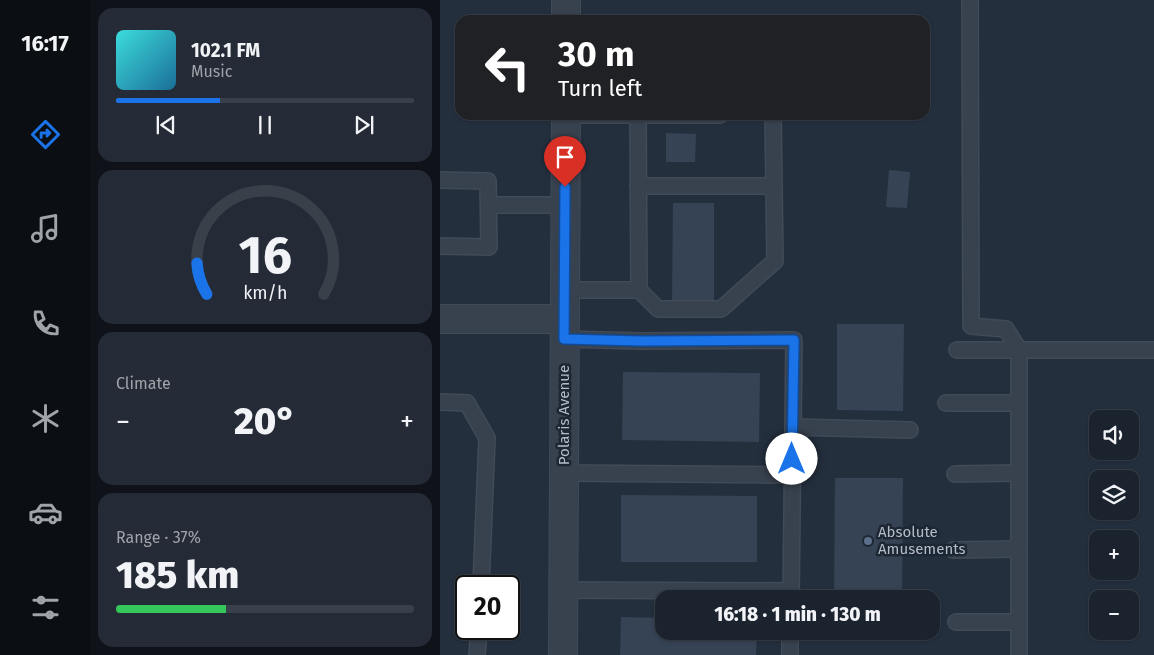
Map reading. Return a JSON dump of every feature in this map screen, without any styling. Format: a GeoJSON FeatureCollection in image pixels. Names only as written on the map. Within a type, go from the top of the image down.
{"type":"FeatureCollection","features":[{"type":"Feature","properties":{"kind":"street"},"geometry":{"type":"LineString","coordinates":[[566,0],[566,15]]}},
{"type":"Feature","properties":{"kind":"street","name":"Polaris Avenue"},"geometry":{"type":"LineString","coordinates":[[563,655],[566,120]]}},
{"type":"Feature","properties":{"kind":"street"},"geometry":{"type":"LineString","coordinates":[[440,319],[564,329]]}},
{"type":"Feature","properties":{"kind":"lane"},"geometry":{"type":"LineString","coordinates":[[970,0],[971,326],[1006,329],[1019,350],[1019,655]]}},
{"type":"Feature","properties":{"kind":"lane"},"geometry":{"type":"LineString","coordinates":[[638,120],[639,290],[658,309],[721,309],[775,260],[773,120]]}},
{"type":"Feature","properties":{"kind":"lane"},"geometry":{"type":"LineString","coordinates":[[440,180],[488,181],[490,205],[489,247],[440,246]]}},
{"type":"Feature","properties":{"kind":"lane"},"geometry":{"type":"LineString","coordinates":[[638,186],[774,186]]}},
{"type":"Feature","properties":{"kind":"lane"},"geometry":{"type":"LineString","coordinates":[[490,205],[565,206]]}},
{"type":"Feature","properties":{"kind":"lane"},"geometry":{"type":"LineString","coordinates":[[565,290],[639,290]]}},
{"type":"Feature","properties":{"kind":"lane"},"geometry":{"type":"LineString","coordinates":[[564,329],[640,341],[794,340],[791,590]]}},
{"type":"Feature","properties":{"kind":"lane"},"geometry":{"type":"LineString","coordinates":[[956,350],[1154,350]]}},
{"type":"Feature","properties":{"kind":"lane"},"geometry":{"type":"LineString","coordinates":[[440,402],[467,403],[487,438],[481,575]]}},
{"type":"Feature","properties":{"kind":"lane"},"geometry":{"type":"LineString","coordinates":[[946,403],[1019,403]]}},
{"type":"Feature","properties":{"kind":"lane"},"geometry":{"type":"LineString","coordinates":[[792,428],[910,430]]}},
{"type":"Feature","properties":{"kind":"lane"},"geometry":{"type":"LineString","coordinates":[[564,473],[792,475]]}},
{"type":"Feature","properties":{"kind":"lane"},"geometry":{"type":"LineString","coordinates":[[955,474],[1019,473]]}},
{"type":"Feature","properties":{"kind":"lane"},"geometry":{"type":"LineString","coordinates":[[953,550],[1019,549]]}},
{"type":"Feature","properties":{"kind":"lane"},"geometry":{"type":"LineString","coordinates":[[563,590],[655,592]]}},
{"type":"Feature","properties":{"kind":"lane"},"geometry":{"type":"LineString","coordinates":[[956,622],[1019,622]]}},
{"type":"Feature","properties":{"kind":"lane"},"geometry":{"type":"LineString","coordinates":[[478,655],[479,640]]}},
{"type":"Feature","properties":{"kind":"lane"},"geometry":{"type":"LineString","coordinates":[[790,640],[790,655]]}},
{"type":"Feature","properties":{"kind":"building"},"geometry":{"type":"Polygon","coordinates":[[[666,133],[696,134],[695,162],[666,162],[666,133]]]}},
{"type":"Feature","properties":{"kind":"building"},"geometry":{"type":"Polygon","coordinates":[[[889,170],[910,172],[907,208],[886,207],[889,170]]]}},
{"type":"Feature","properties":{"kind":"building"},"geometry":{"type":"Polygon","coordinates":[[[673,203],[714,203],[714,300],[672,300],[673,203]]]}},
{"type":"Feature","properties":{"kind":"building"},"geometry":{"type":"Polygon","coordinates":[[[837,324],[904,324],[903,411],[837,410],[837,324]]]}},
{"type":"Feature","properties":{"kind":"building"},"geometry":{"type":"Polygon","coordinates":[[[623,372],[760,373],[759,442],[622,440],[623,372]]]}},
{"type":"Feature","properties":{"kind":"building","name":"Absolute Amusements"},"geometry":{"type":"Polygon","coordinates":[[[835,478],[903,478],[902,590],[834,590],[835,478]]]}},
{"type":"Feature","properties":{"kind":"building"},"geometry":{"type":"Polygon","coordinates":[[[621,495],[757,496],[757,562],[621,562],[621,495]]]}},
{"type":"Feature","properties":{"kind":"building"},"geometry":{"type":"Polygon","coordinates":[[[621,617],[655,618],[655,640],[757,640],[756,655],[620,655],[621,617]]]}},
{"type":"Feature","properties":{"kind":"place","name":"Absolute Amusements"},"geometry":{"type":"Point","coordinates":[868,541]}},
{"type":"Feature","properties":{"kind":"route"},"geometry":{"type":"LineString","coordinates":[[565,187],[564,339],[640,341],[794,340],[792,459]]}}]}
